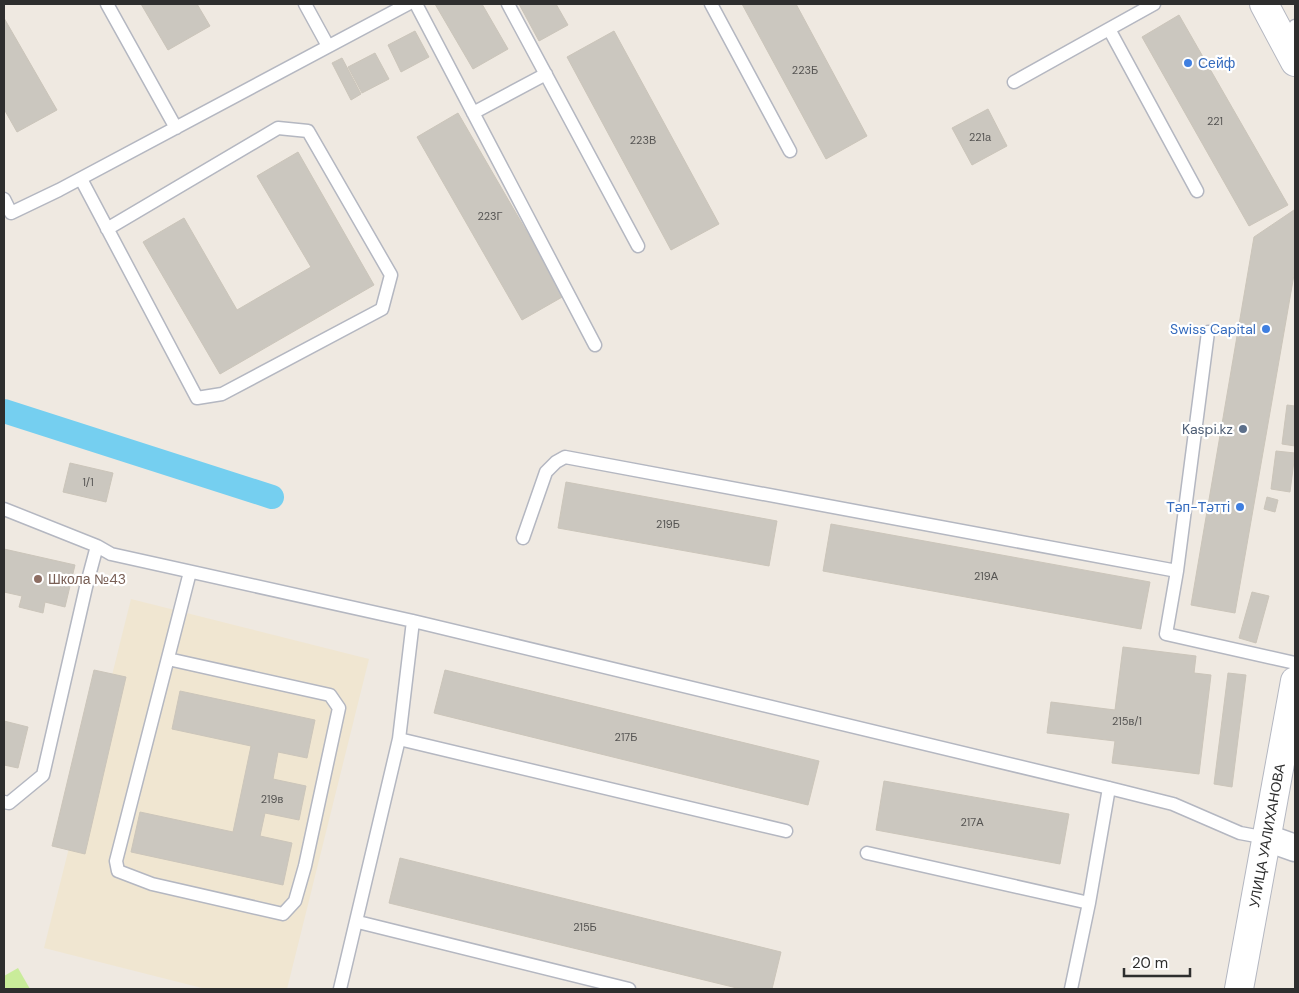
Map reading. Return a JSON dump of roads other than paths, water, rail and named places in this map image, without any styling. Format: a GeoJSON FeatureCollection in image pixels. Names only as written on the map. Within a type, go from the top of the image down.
{"type":"FeatureCollection","features":[{"type":"Feature","properties":{"kind":"main road"},"geometry":{"type":"LineString","coordinates":[[1264,4],[1292,44]]}},
{"type":"Feature","properties":{"kind":"main road","name":"УЛИЦА УАЛИХАНОВА"},"geometry":{"type":"LineString","coordinates":[[1238,989],[1292,714],[1295,681]]}},
{"type":"Feature","properties":{"kind":"street"},"geometry":{"type":"LineString","coordinates":[[1267,838],[1295,848]]}},
{"type":"Feature","properties":{"kind":"lane"},"geometry":{"type":"LineString","coordinates":[[107,4],[176,128]]}},
{"type":"Feature","properties":{"kind":"lane"},"geometry":{"type":"LineString","coordinates":[[305,4],[328,46]]}},
{"type":"Feature","properties":{"kind":"lane"},"geometry":{"type":"LineString","coordinates":[[4,199],[7,215],[80,179],[408,4]]}},
{"type":"Feature","properties":{"kind":"lane"},"geometry":{"type":"LineString","coordinates":[[416,4],[595,345]]}},
{"type":"Feature","properties":{"kind":"lane"},"geometry":{"type":"LineString","coordinates":[[508,4],[638,246]]}},
{"type":"Feature","properties":{"kind":"lane"},"geometry":{"type":"LineString","coordinates":[[711,4],[790,151]]}},
{"type":"Feature","properties":{"kind":"lane"},"geometry":{"type":"LineString","coordinates":[[1014,82],[1154,4]]}},
{"type":"Feature","properties":{"kind":"lane"},"geometry":{"type":"LineString","coordinates":[[1109,29],[1198,191]]}},
{"type":"Feature","properties":{"kind":"lane"},"geometry":{"type":"LineString","coordinates":[[473,113],[546,74]]}},
{"type":"Feature","properties":{"kind":"lane"},"geometry":{"type":"LineString","coordinates":[[80,179],[198,398],[222,394],[382,309],[391,275],[308,131],[278,128],[107,229]]}},
{"type":"Feature","properties":{"kind":"lane"},"geometry":{"type":"LineString","coordinates":[[1208,332],[1177,571],[1166,634],[1295,663]]}},
{"type":"Feature","properties":{"kind":"lane"},"geometry":{"type":"LineString","coordinates":[[523,538],[546,472],[565,457],[1177,571]]}},
{"type":"Feature","properties":{"kind":"lane"},"geometry":{"type":"LineString","coordinates":[[4,509],[97,546],[111,554],[413,621],[1109,788],[1173,804],[1240,833],[1267,838]]}},
{"type":"Feature","properties":{"kind":"lane"},"geometry":{"type":"LineString","coordinates":[[4,802],[9,804],[44,775],[97,546]]}},
{"type":"Feature","properties":{"kind":"lane"},"geometry":{"type":"LineString","coordinates":[[168,659],[330,695],[339,708],[305,866],[295,901],[283,914],[152,884],[118,871],[116,861],[190,572]]}},
{"type":"Feature","properties":{"kind":"lane"},"geometry":{"type":"LineString","coordinates":[[340,989],[358,922],[400,739],[413,621]]}},
{"type":"Feature","properties":{"kind":"lane"},"geometry":{"type":"LineString","coordinates":[[400,739],[786,831]]}},
{"type":"Feature","properties":{"kind":"lane"},"geometry":{"type":"LineString","coordinates":[[1071,989],[1089,903],[1109,788]]}},
{"type":"Feature","properties":{"kind":"lane"},"geometry":{"type":"LineString","coordinates":[[867,852],[1089,903]]}},
{"type":"Feature","properties":{"kind":"lane"},"geometry":{"type":"LineString","coordinates":[[358,922],[629,989]]}},
{"type":"Feature","properties":{"kind":"waterway"},"geometry":{"type":"LineString","coordinates":[[4,411],[272,497]]}},
{"type":"Feature","properties":{"kind":"place","name":"Сейф"},"geometry":{"type":"Point","coordinates":[1188,63]}},
{"type":"Feature","properties":{"kind":"place","name":"Swiss Capital"},"geometry":{"type":"Point","coordinates":[1266,329]}},
{"type":"Feature","properties":{"kind":"place","name":"Kaspi.kz"},"geometry":{"type":"Point","coordinates":[1243,429]}},
{"type":"Feature","properties":{"kind":"place","name":"Тәп-Тәтті"},"geometry":{"type":"Point","coordinates":[1240,507]}},
{"type":"Feature","properties":{"kind":"place","name":"Школа №43"},"geometry":{"type":"Point","coordinates":[38,579]}}]}
